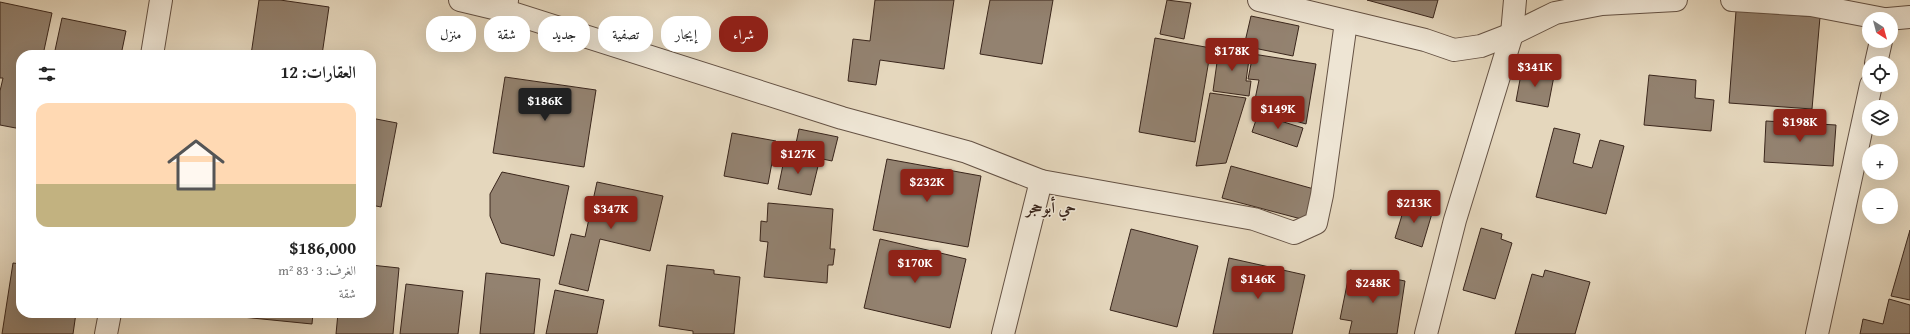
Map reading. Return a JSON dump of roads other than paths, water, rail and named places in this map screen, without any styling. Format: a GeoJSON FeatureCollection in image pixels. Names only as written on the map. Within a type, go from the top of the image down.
{"type":"FeatureCollection","features":[{"type":"Feature","properties":{"kind":"street"},"geometry":{"type":"LineString","coordinates":[[153,50],[161,0]]}},
{"type":"Feature","properties":{"kind":"street"},"geometry":{"type":"LineString","coordinates":[[460,0],[506,5],[842,118],[967,152],[1041,181],[1254,219],[1294,233],[1316,223],[1323,187],[1346,22]]}},
{"type":"Feature","properties":{"kind":"street"},"geometry":{"type":"LineString","coordinates":[[1259,0],[1425,40],[1454,50],[1481,46],[1512,34],[1555,13],[1602,4],[1676,0]]}},
{"type":"Feature","properties":{"kind":"street"},"geometry":{"type":"LineString","coordinates":[[1426,334],[1455,220],[1512,34],[1515,0]]}},
{"type":"Feature","properties":{"kind":"street"},"geometry":{"type":"LineString","coordinates":[[1732,0],[1811,5],[1862,15]]}},
{"type":"Feature","properties":{"kind":"street"},"geometry":{"type":"LineString","coordinates":[[1898,18],[1910,17]]}},
{"type":"Feature","properties":{"kind":"street"},"geometry":{"type":"LineString","coordinates":[[1817,334],[1869,92]]}},
{"type":"Feature","properties":{"kind":"street"},"geometry":{"type":"LineString","coordinates":[[1003,334],[1041,181]]}},
{"type":"Feature","properties":{"kind":"street"},"geometry":{"type":"LineString","coordinates":[[106,334],[109,318]]}},
{"type":"Feature","properties":{"kind":"district","name":"حي أبوحجر"},"geometry":{"type":"Point","coordinates":[1051,207]}}]}
